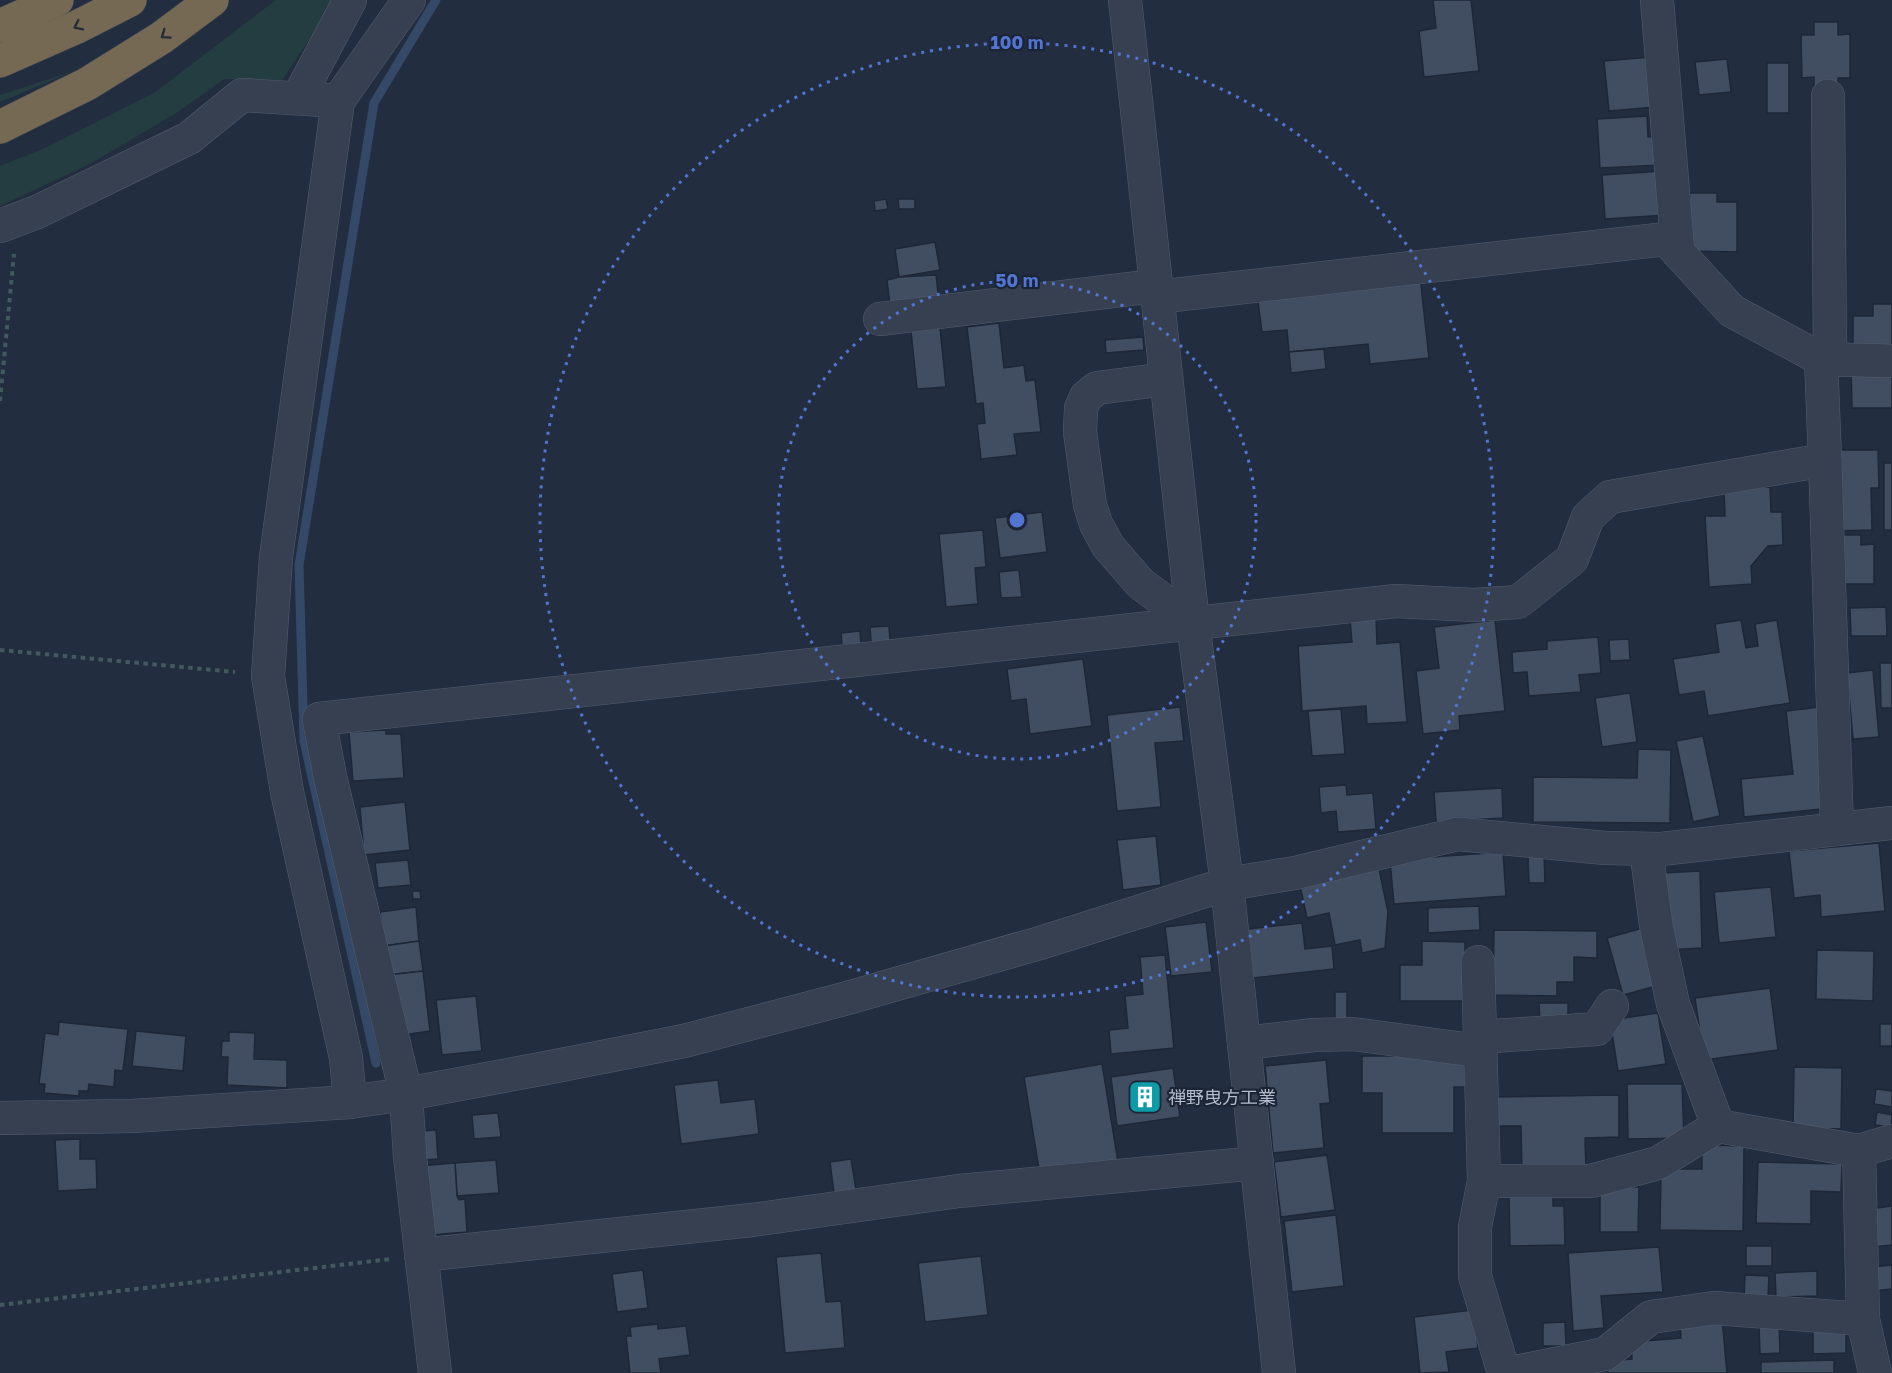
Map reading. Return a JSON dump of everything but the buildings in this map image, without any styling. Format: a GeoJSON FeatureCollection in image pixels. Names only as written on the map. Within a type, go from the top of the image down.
{"type":"FeatureCollection","features":[{"type":"Feature","properties":{"kind":"highway"},"geometry":{"type":"LineString","coordinates":[[0,26],[57,0]]}},
{"type":"Feature","properties":{"kind":"highway"},"geometry":{"type":"LineString","coordinates":[[0,61],[75,28],[130,0]]}},
{"type":"Feature","properties":{"kind":"highway"},"geometry":{"type":"LineString","coordinates":[[0,128],[87,84],[161,38],[212,0]]}},
{"type":"Feature","properties":{"kind":"street"},"geometry":{"type":"LineString","coordinates":[[298,98],[350,0]]}},
{"type":"Feature","properties":{"kind":"street"},"geometry":{"type":"LineString","coordinates":[[350,1102],[346,1058],[287,792],[268,676],[276,557],[338,101],[409,0]]}},
{"type":"Feature","properties":{"kind":"street"},"geometry":{"type":"LineString","coordinates":[[1125,0],[1193,623],[1227,884],[1279,1373]]}},
{"type":"Feature","properties":{"kind":"street"},"geometry":{"type":"LineString","coordinates":[[1657,0],[1678,252]]}},
{"type":"Feature","properties":{"kind":"street"},"geometry":{"type":"LineString","coordinates":[[7,223],[37,212],[189,138],[242,95],[338,101]]}},
{"type":"Feature","properties":{"kind":"street"},"geometry":{"type":"LineString","coordinates":[[1828,96],[1825,460],[1837,829]]}},
{"type":"Feature","properties":{"kind":"street"},"geometry":{"type":"LineString","coordinates":[[880,319],[1666,239],[1732,311],[1825,359],[1892,361]]}},
{"type":"Feature","properties":{"kind":"street"},"geometry":{"type":"LineString","coordinates":[[1166,379],[1097,388],[1086,397],[1081,408],[1080,432],[1090,505],[1095,524],[1108,546],[1140,583],[1193,623]]}},
{"type":"Feature","properties":{"kind":"street"},"geometry":{"type":"LineString","coordinates":[[435,1373],[410,1157],[406,1094],[318,719],[1396,601],[1474,605],[1518,602],[1572,559],[1588,517],[1610,497],[1825,460]]}},
{"type":"Feature","properties":{"kind":"street"},"geometry":{"type":"LineString","coordinates":[[0,1118],[132,1116],[350,1102],[406,1094],[684,1041],[844,999],[1040,943],[1227,884],[1295,873],[1458,834],[1605,848],[1661,849],[1892,823]]}},
{"type":"Feature","properties":{"kind":"street"},"geometry":{"type":"LineString","coordinates":[[1646,849],[1656,925],[1673,1004],[1718,1126]]}},
{"type":"Feature","properties":{"kind":"street"},"geometry":{"type":"LineString","coordinates":[[1479,962],[1479,1044],[1484,1181],[1475,1227],[1475,1276],[1504,1373]]}},
{"type":"Feature","properties":{"kind":"street"},"geometry":{"type":"LineString","coordinates":[[1244,1043],[1314,1035],[1353,1034],[1479,1044],[1597,1029],[1612,1006]]}},
{"type":"Feature","properties":{"kind":"street"},"geometry":{"type":"LineString","coordinates":[[1484,1181],[1591,1181],[1658,1163],[1718,1126],[1859,1151],[1892,1141]]}},
{"type":"Feature","properties":{"kind":"street"},"geometry":{"type":"LineString","coordinates":[[1859,1151],[1863,1319],[1875,1373]]}},
{"type":"Feature","properties":{"kind":"street"},"geometry":{"type":"LineString","coordinates":[[421,1256],[752,1220],[959,1191],[1257,1162]]}},
{"type":"Feature","properties":{"kind":"street"},"geometry":{"type":"LineString","coordinates":[[1511,1373],[1605,1354],[1651,1317],[1714,1308],[1863,1319]]}},
{"type":"Feature","properties":{"kind":"path"},"geometry":{"type":"LineString","coordinates":[[0,401],[14,248],[7,223]]}},
{"type":"Feature","properties":{"kind":"path"},"geometry":{"type":"LineString","coordinates":[[0,650],[268,676]]}},
{"type":"Feature","properties":{"kind":"path"},"geometry":{"type":"LineString","coordinates":[[0,1305],[421,1256]]}},
{"type":"Feature","properties":{"kind":"green space"},"geometry":{"type":"Polygon","coordinates":[[[276,0],[336,0],[282,80],[224,79],[178,112],[88,165],[0,206],[0,166],[43,149],[154,93],[276,0]]]}},
{"type":"Feature","properties":{"kind":"green space"},"geometry":{"type":"Polygon","coordinates":[[[74,71],[0,102],[0,95],[74,71]]]}},
{"type":"Feature","properties":{"kind":"waterway"},"geometry":{"type":"LineString","coordinates":[[376,1063],[304,741],[299,565],[374,103],[436,0]]}},
{"type":"Feature","properties":{"kind":"place","name":"禅野曳方工業"},"geometry":{"type":"Point","coordinates":[1145,1097]}}]}
